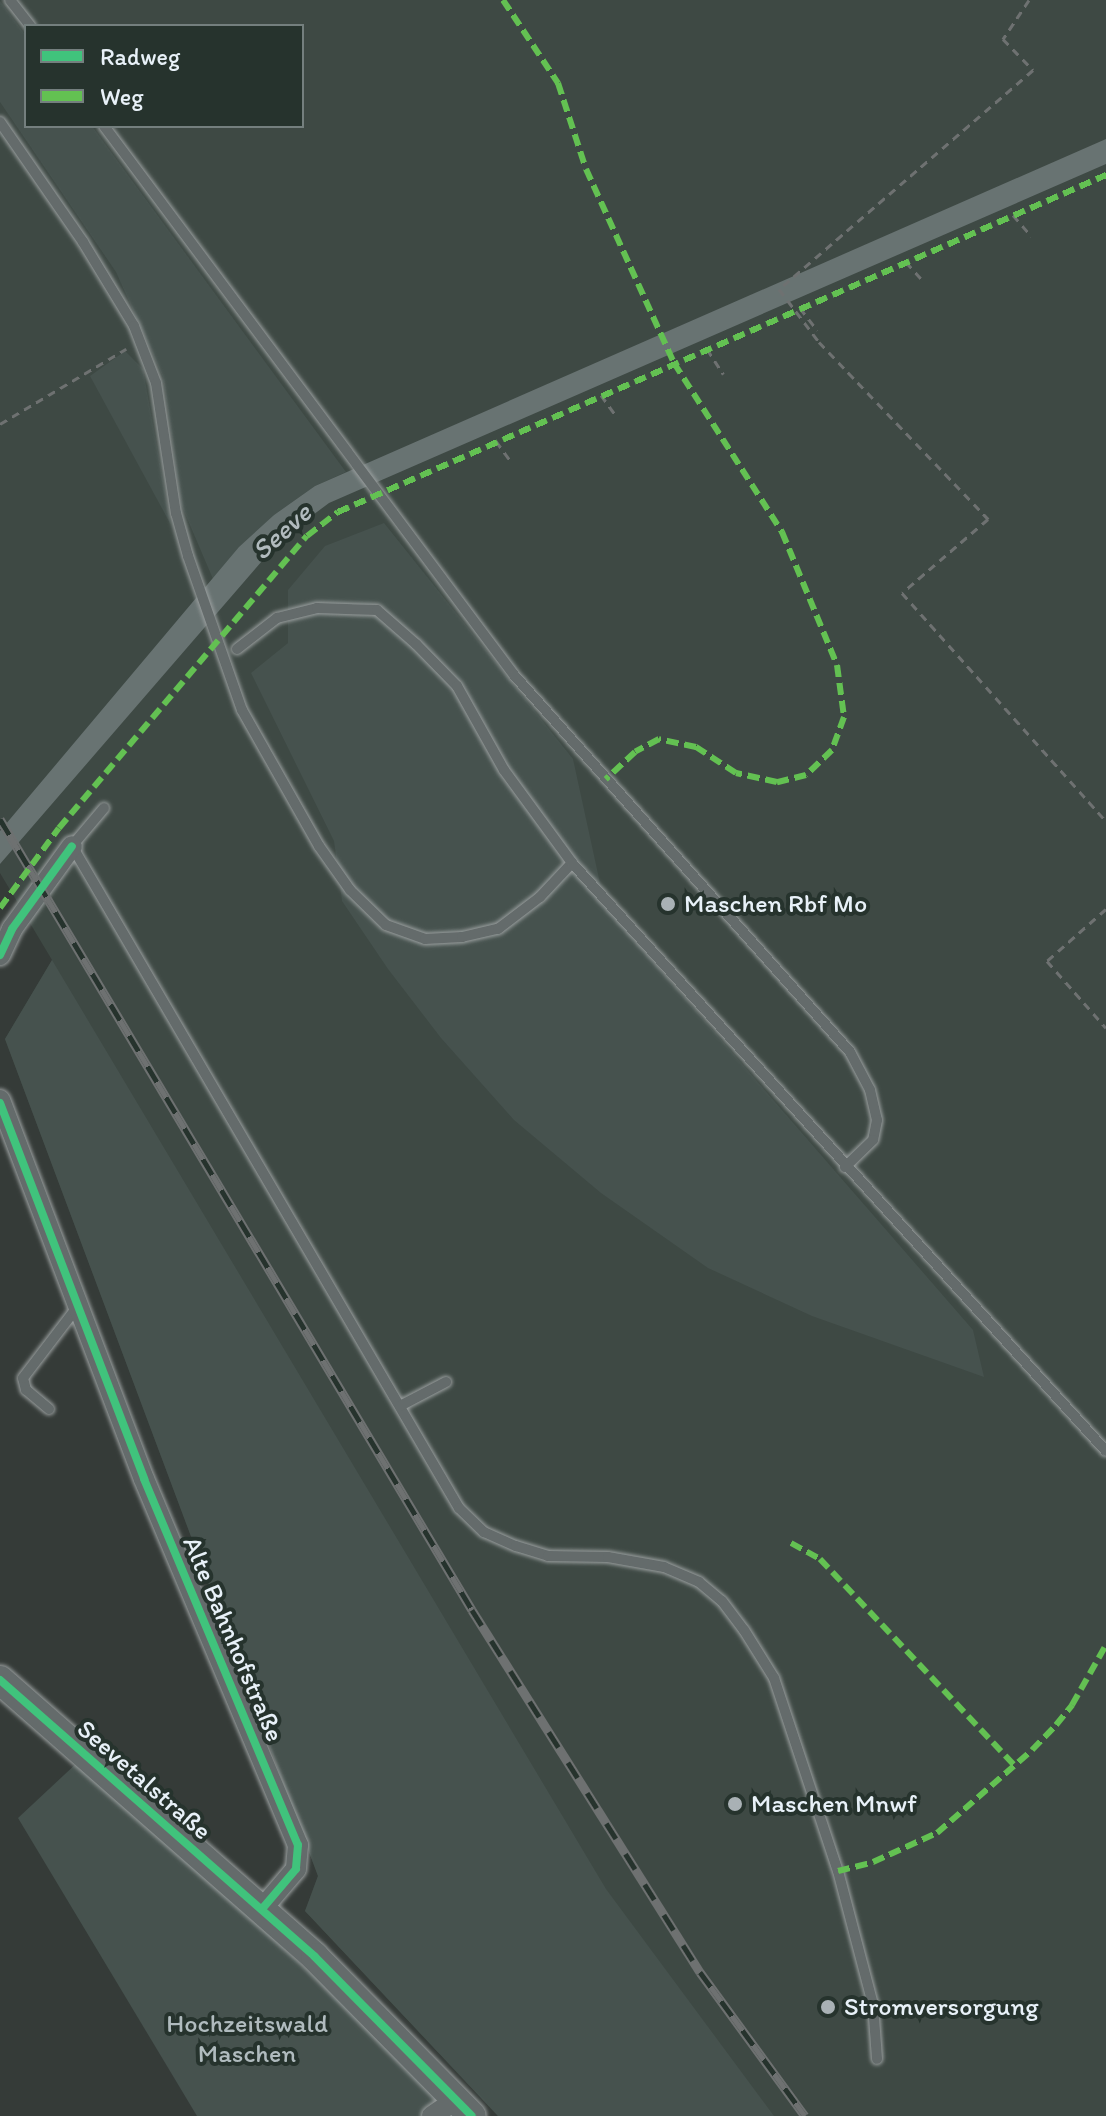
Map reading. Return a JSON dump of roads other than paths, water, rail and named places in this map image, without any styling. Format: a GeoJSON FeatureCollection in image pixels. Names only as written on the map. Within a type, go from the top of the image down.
{"type":"FeatureCollection","features":[{"type":"Feature","properties":{"kind":"main road","name":"Seevetalstraße"},"geometry":{"type":"LineString","coordinates":[[0,1680],[262,1909]]}},
{"type":"Feature","properties":{"kind":"main road"},"geometry":{"type":"LineString","coordinates":[[262,1909],[315,1957],[464,2108]]}},
{"type":"Feature","properties":{"kind":"street"},"geometry":{"type":"LineString","coordinates":[[0,955],[12,929],[72,846]]}},
{"type":"Feature","properties":{"kind":"street","name":"Alte Bahnhofstraße"},"geometry":{"type":"LineString","coordinates":[[0,1100],[144,1479],[298,1845],[296,1869],[262,1909]]}},
{"type":"Feature","properties":{"kind":"street"},"geometry":{"type":"LineString","coordinates":[[432,2116],[464,2108]]}},
{"type":"Feature","properties":{"kind":"lane"},"geometry":{"type":"LineString","coordinates":[[10,0],[28,24]]}},
{"type":"Feature","properties":{"kind":"lane"},"geometry":{"type":"LineString","coordinates":[[0,122],[83,242],[140,341],[156,383],[176,513],[242,710],[319,846],[350,890],[386,925],[425,939],[462,937],[498,929],[540,897],[572,863]]}},
{"type":"Feature","properties":{"kind":"lane"},"geometry":{"type":"LineString","coordinates":[[105,128],[514,675],[850,1052],[870,1090],[877,1120],[873,1140],[845,1167]]}},
{"type":"Feature","properties":{"kind":"lane"},"geometry":{"type":"LineString","coordinates":[[237,649],[277,618],[317,608],[377,610],[457,686],[504,770],[572,863],[1106,1451]]}},
{"type":"Feature","properties":{"kind":"lane"},"geometry":{"type":"LineString","coordinates":[[104,808],[72,846],[459,1508],[484,1532],[548,1556],[608,1557],[664,1567],[699,1582],[722,1601],[774,1678],[838,1871],[873,2004],[877,2059]]}},
{"type":"Feature","properties":{"kind":"lane"},"geometry":{"type":"LineString","coordinates":[[49,1409],[26,1390],[23,1378],[78,1306]]}},
{"type":"Feature","properties":{"kind":"lane"},"geometry":{"type":"LineString","coordinates":[[400,1406],[446,1382]]}},
{"type":"Feature","properties":{"kind":"water","name":"Seeve"},"geometry":{"type":"Polygon","coordinates":[[[1106,139],[1106,164],[329,503],[282,538],[0,864],[0,831],[239,547],[274,515],[315,486],[1106,139]]]}},
{"type":"Feature","properties":{"kind":"railway"},"geometry":{"type":"LineString","coordinates":[[0,819],[472,1610],[700,1972],[805,2116]]}},
{"type":"Feature","properties":{"kind":"place","name":"Maschen Rbf Mo"},"geometry":{"type":"Point","coordinates":[668,904]}},
{"type":"Feature","properties":{"kind":"place","name":"Maschen Mnwf"},"geometry":{"type":"Point","coordinates":[735,1804]}},
{"type":"Feature","properties":{"kind":"place","name":"Stromversorgung"},"geometry":{"type":"Point","coordinates":[828,2007]}},
{"type":"Feature","properties":{"kind":"park label","name":"Hochzeitswald Maschen"},"geometry":{"type":"Point","coordinates":[247,2039]}}]}
